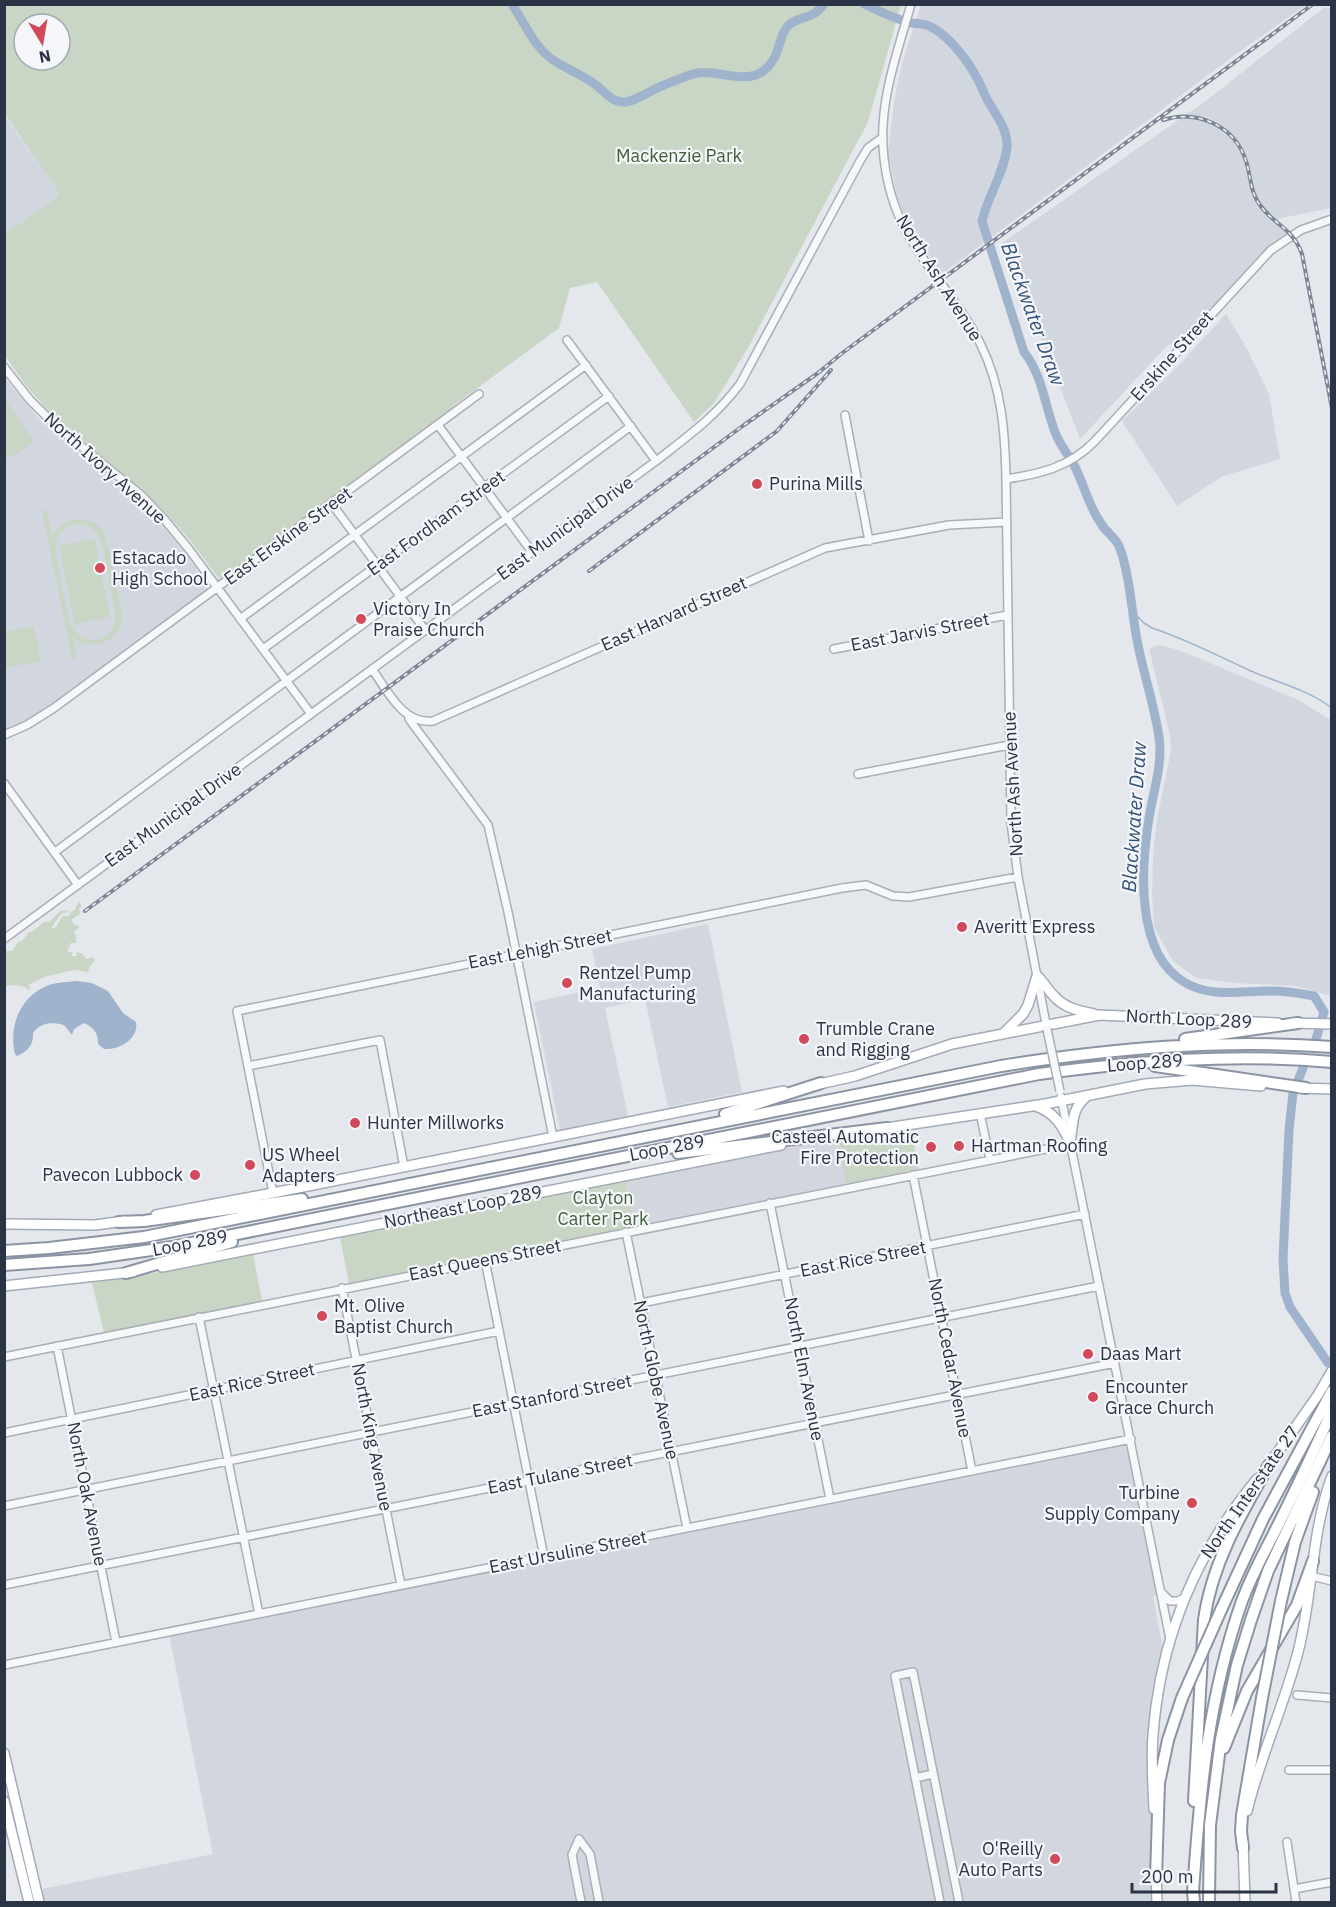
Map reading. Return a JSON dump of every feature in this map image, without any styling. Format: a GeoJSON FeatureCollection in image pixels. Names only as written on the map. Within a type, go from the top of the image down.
{"type":"FeatureCollection","features":[{"type":"Feature","properties":{"kind":"highway"},"geometry":{"type":"LineString","coordinates":[[1105,1051],[1137,1044],[1298,1023]]}},
{"type":"Feature","properties":{"kind":"highway","name":"Loop 289"},"geometry":{"type":"LineString","coordinates":[[4,1251],[144,1237],[1001,1066],[1105,1051],[1212,1044],[1332,1047]]}},
{"type":"Feature","properties":{"kind":"highway","name":"Loop 289"},"geometry":{"type":"LineString","coordinates":[[4,1265],[61,1262],[127,1254],[1029,1076],[1083,1068],[1192,1059],[1248,1058],[1332,1062]]}},
{"type":"Feature","properties":{"kind":"highway"},"geometry":{"type":"LineString","coordinates":[[1083,1068],[1156,1066],[1306,1088]]}},
{"type":"Feature","properties":{"kind":"highway"},"geometry":{"type":"LineString","coordinates":[[543,1158],[600,1142],[742,1110],[821,1083]]}},
{"type":"Feature","properties":{"kind":"highway"},"geometry":{"type":"LineString","coordinates":[[568,1168],[705,1149],[887,1128]]}},
{"type":"Feature","properties":{"kind":"highway"},"geometry":{"type":"LineString","coordinates":[[118,1222],[144,1221],[377,1191]]}},
{"type":"Feature","properties":{"kind":"highway"},"geometry":{"type":"LineString","coordinates":[[126,1273],[200,1250],[386,1204]]}},
{"type":"Feature","properties":{"kind":"highway"},"geometry":{"type":"LineString","coordinates":[[1156,1877],[1159,1783],[1168,1740],[1182,1698],[1263,1519],[1332,1391]]}},
{"type":"Feature","properties":{"kind":"highway"},"geometry":{"type":"LineString","coordinates":[[1193,1897],[1198,1811],[1206,1747],[1221,1671],[1242,1601],[1255,1568],[1270,1542],[1332,1411]]}},
{"type":"Feature","properties":{"kind":"highway"},"geometry":{"type":"LineString","coordinates":[[1209,1902],[1210,1825],[1229,1697],[1257,1599],[1332,1436]]}},
{"type":"Feature","properties":{"kind":"highway"},"geometry":{"type":"LineString","coordinates":[[1243,1848],[1242,1815],[1281,1601],[1302,1521],[1332,1445]]}},
{"type":"Feature","properties":{"kind":"highway"},"geometry":{"type":"LineString","coordinates":[[1193,1897],[1194,1774],[1206,1604],[1222,1554],[1269,1465]]}},
{"type":"Feature","properties":{"kind":"highway"},"geometry":{"type":"LineString","coordinates":[[1218,1762],[1247,1691],[1297,1605],[1313,1561]]}},
{"type":"Feature","properties":{"kind":"main road"},"geometry":{"type":"LineString","coordinates":[[1003,1033],[1017,1021],[1028,1005],[1037,976],[1058,1001],[1078,1010],[1099,1015]]}},
{"type":"Feature","properties":{"kind":"main road","name":"North Loop 289"},"geometry":{"type":"LineString","coordinates":[[1047,1027],[1099,1015],[1332,1024]]}},
{"type":"Feature","properties":{"kind":"main road"},"geometry":{"type":"LineString","coordinates":[[4,1224],[68,1225],[118,1222],[273,1193],[821,1083],[876,1070],[952,1044],[1003,1033],[1047,1027]]}},
{"type":"Feature","properties":{"kind":"main road"},"geometry":{"type":"LineString","coordinates":[[1061,1096],[1088,1096],[1145,1084],[1192,1080],[1293,1089],[1332,1089]]}},
{"type":"Feature","properties":{"kind":"main road","name":"Northeast Loop 289"},"geometry":{"type":"LineString","coordinates":[[4,1286],[126,1273],[777,1146],[1034,1106],[1061,1096]]}},
{"type":"Feature","properties":{"kind":"main road"},"geometry":{"type":"LineString","coordinates":[[1071,1143],[1074,1111],[1088,1096]]}},
{"type":"Feature","properties":{"kind":"main road"},"geometry":{"type":"LineString","coordinates":[[1034,1106],[1044,1109],[1056,1118],[1071,1143]]}},
{"type":"Feature","properties":{"kind":"main road","name":"North Interstate 27"},"geometry":{"type":"LineString","coordinates":[[1157,1902],[1153,1737],[1161,1673],[1170,1639],[1193,1577],[1213,1540],[1242,1498],[1269,1465],[1332,1371]]}},
{"type":"Feature","properties":{"kind":"main road"},"geometry":{"type":"LineString","coordinates":[[1245,1902],[1244,1829],[1252,1790],[1298,1653],[1322,1506],[1332,1476]]}},
{"type":"Feature","properties":{"kind":"main road"},"geometry":{"type":"LineString","coordinates":[[4,1753],[39,1902]]}},
{"type":"Feature","properties":{"kind":"main road"},"geometry":{"type":"LineString","coordinates":[[4,1801],[28,1902]]}},
{"type":"Feature","properties":{"kind":"street","name":"North Ash Avenue"},"geometry":{"type":"LineString","coordinates":[[911,4],[885,97],[882,137],[888,184],[904,228],[967,320],[997,386],[1004,426],[1010,808],[1018,877],[1170,1639]]}},
{"type":"Feature","properties":{"kind":"street","name":"East Municipal Drive"},"geometry":{"type":"LineString","coordinates":[[4,939],[710,419],[740,384],[868,148],[882,137]]}},
{"type":"Feature","properties":{"kind":"street","name":"Erskine Street"},"geometry":{"type":"LineString","coordinates":[[1006,478],[1045,472],[1079,456],[1271,250],[1301,230],[1332,219]]}},
{"type":"Feature","properties":{"kind":"street"},"geometry":{"type":"LineString","coordinates":[[567,340],[656,461]]}},
{"type":"Feature","properties":{"kind":"street"},"geometry":{"type":"LineString","coordinates":[[240,619],[586,365]]}},
{"type":"Feature","properties":{"kind":"street","name":"North Ivory Avenue"},"geometry":{"type":"LineString","coordinates":[[4,367],[30,400],[54,424],[154,508],[188,548],[311,714]]}},
{"type":"Feature","properties":{"kind":"street","name":"East Erskine Street"},"geometry":{"type":"LineString","coordinates":[[4,735],[47,712],[479,394]]}},
{"type":"Feature","properties":{"kind":"street","name":"East Fordham Street"},"geometry":{"type":"LineString","coordinates":[[263,649],[609,396]]}},
{"type":"Feature","properties":{"kind":"street"},"geometry":{"type":"LineString","coordinates":[[845,415],[868,541]]}},
{"type":"Feature","properties":{"kind":"street"},"geometry":{"type":"LineString","coordinates":[[438,425],[532,552]]}},
{"type":"Feature","properties":{"kind":"street"},"geometry":{"type":"LineString","coordinates":[[55,852],[631,426]]}},
{"type":"Feature","properties":{"kind":"street"},"geometry":{"type":"LineString","coordinates":[[332,504],[425,630]]}},
{"type":"Feature","properties":{"kind":"street","name":"East Harvard Street"},"geometry":{"type":"LineString","coordinates":[[406,714],[419,721],[428,722],[440,719],[825,548],[949,525],[1007,522]]}},
{"type":"Feature","properties":{"kind":"street","name":"East Jarvis Street"},"geometry":{"type":"LineString","coordinates":[[834,649],[1007,615]]}},
{"type":"Feature","properties":{"kind":"street"},"geometry":{"type":"LineString","coordinates":[[372,669],[488,825],[553,1137]]}},
{"type":"Feature","properties":{"kind":"street"},"geometry":{"type":"LineString","coordinates":[[858,774],[1009,746]]}},
{"type":"Feature","properties":{"kind":"street"},"geometry":{"type":"LineString","coordinates":[[4,783],[78,885]]}},
{"type":"Feature","properties":{"kind":"street","name":"East Lehigh Street"},"geometry":{"type":"LineString","coordinates":[[248,1066],[237,1011],[857,885],[871,886],[894,896],[909,897],[1018,877]]}},
{"type":"Feature","properties":{"kind":"street"},"geometry":{"type":"LineString","coordinates":[[273,1193],[248,1066],[380,1040],[404,1167]]}},
{"type":"Feature","properties":{"kind":"street"},"geometry":{"type":"LineString","coordinates":[[980,1113],[990,1160]]}},
{"type":"Feature","properties":{"kind":"street","name":"East Queens Street"},"geometry":{"type":"LineString","coordinates":[[4,1357],[1071,1143]]}},
{"type":"Feature","properties":{"kind":"street","name":"North Cedar Avenue"},"geometry":{"type":"LineString","coordinates":[[913,1175],[972,1471]]}},
{"type":"Feature","properties":{"kind":"street","name":"North Elm Avenue"},"geometry":{"type":"LineString","coordinates":[[771,1203],[830,1499]]}},
{"type":"Feature","properties":{"kind":"street","name":"East Rice Street"},"geometry":{"type":"LineString","coordinates":[[641,1303],[1085,1214]]}},
{"type":"Feature","properties":{"kind":"street","name":"North Globe Avenue"},"geometry":{"type":"LineString","coordinates":[[626,1232],[687,1528]]}},
{"type":"Feature","properties":{"kind":"street"},"geometry":{"type":"LineString","coordinates":[[485,1260],[544,1557]]}},
{"type":"Feature","properties":{"kind":"street","name":"East Stanford Street"},"geometry":{"type":"LineString","coordinates":[[4,1506],[1100,1286]]}},
{"type":"Feature","properties":{"kind":"street","name":"North King Avenue"},"geometry":{"type":"LineString","coordinates":[[342,1288],[401,1585]]}},
{"type":"Feature","properties":{"kind":"street"},"geometry":{"type":"LineString","coordinates":[[200,1317],[259,1614]]}},
{"type":"Feature","properties":{"kind":"street","name":"East Rice Street"},"geometry":{"type":"LineString","coordinates":[[4,1434],[499,1331]]}},
{"type":"Feature","properties":{"kind":"street","name":"North Oak Avenue"},"geometry":{"type":"LineString","coordinates":[[57,1346],[116,1642]]}},
{"type":"Feature","properties":{"kind":"street","name":"East Tulane Street"},"geometry":{"type":"LineString","coordinates":[[4,1585],[1115,1363]]}},
{"type":"Feature","properties":{"kind":"street","name":"East Ursuline Street"},"geometry":{"type":"LineString","coordinates":[[4,1665],[1131,1439]]}},
{"type":"Feature","properties":{"kind":"street"},"geometry":{"type":"LineString","coordinates":[[1311,1576],[1332,1581]]}},
{"type":"Feature","properties":{"kind":"street"},"geometry":{"type":"LineString","coordinates":[[1160,1592],[1170,1601],[1185,1598]]}},
{"type":"Feature","properties":{"kind":"street"},"geometry":{"type":"LineString","coordinates":[[940,1902],[895,1676],[913,1672],[959,1902]]}},
{"type":"Feature","properties":{"kind":"street"},"geometry":{"type":"LineString","coordinates":[[1297,1695],[1332,1698]]}},
{"type":"Feature","properties":{"kind":"street"},"geometry":{"type":"LineString","coordinates":[[1289,1770],[1332,1770]]}},
{"type":"Feature","properties":{"kind":"street"},"geometry":{"type":"LineString","coordinates":[[915,1778],[933,1774]]}},
{"type":"Feature","properties":{"kind":"street"},"geometry":{"type":"LineString","coordinates":[[581,1902],[572,1855],[579,1839],[590,1854],[599,1902]]}},
{"type":"Feature","properties":{"kind":"street"},"geometry":{"type":"LineString","coordinates":[[1287,1842],[1296,1902]]}},
{"type":"Feature","properties":{"kind":"street"},"geometry":{"type":"LineString","coordinates":[[1294,1889],[1332,1882]]}},
{"type":"Feature","properties":{"kind":"shaded area"},"geometry":{"type":"Polygon","coordinates":[[[921,4],[1306,5],[1236,54],[942,274],[912,231],[897,198],[888,152],[894,102],[902,63],[921,4]]]}},
{"type":"Feature","properties":{"kind":"shaded area"},"geometry":{"type":"Polygon","coordinates":[[[1325,7],[1332,10],[1331,208],[1277,219],[1290,232],[1269,246],[1252,263],[1192,330],[1166,347],[1080,439],[1002,243],[1207,100],[1325,7]]]}},
{"type":"Feature","properties":{"kind":"shaded area"},"geometry":{"type":"Polygon","coordinates":[[[4,114],[59,193],[58,197],[5,235],[4,114]]]}},
{"type":"Feature","properties":{"kind":"shaded area"},"geometry":{"type":"Polygon","coordinates":[[[1226,314],[1247,349],[1269,394],[1280,459],[1223,476],[1177,506],[1122,421],[1180,364],[1226,314]]]}},
{"type":"Feature","properties":{"kind":"shaded area","name":"Estacado High School"},"geometry":{"type":"Polygon","coordinates":[[[4,377],[40,420],[154,516],[185,553],[208,586],[206,591],[49,706],[5,731],[4,377]]]}},
{"type":"Feature","properties":{"kind":"shaded area"},"geometry":{"type":"Polygon","coordinates":[[[1158,645],[1179,650],[1298,700],[1331,720],[1331,996],[1296,986],[1235,983],[1196,978],[1173,961],[1154,927],[1153,855],[1157,820],[1171,751],[1170,735],[1149,648],[1158,645]]]}},
{"type":"Feature","properties":{"kind":"shaded area"},"geometry":{"type":"Polygon","coordinates":[[[708,924],[742,1092],[668,1107],[645,999],[605,1008],[628,1116],[560,1130],[534,1002],[600,988],[592,949],[708,924]]]}},
{"type":"Feature","properties":{"kind":"shaded area"},"geometry":{"type":"Polygon","coordinates":[[[837,1138],[846,1184],[635,1227],[626,1179],[837,1138]]]}},
{"type":"Feature","properties":{"kind":"shaded area"},"geometry":{"type":"Polygon","coordinates":[[[1122,1444],[1128,1449],[1158,1595],[1153,1596],[1163,1649],[1150,1739],[1154,1902],[45,1902],[42,1889],[213,1854],[169,1634],[1122,1444]]]}},
{"type":"Feature","properties":{"kind":"green space","name":"Mackenzie Park"},"geometry":{"type":"Polygon","coordinates":[[[5,5],[901,5],[868,122],[749,346],[714,403],[694,422],[597,282],[570,288],[559,328],[220,580],[190,540],[162,509],[52,415],[28,388],[5,356],[4,235],[58,197],[59,193],[5,114],[5,5]]]}},
{"type":"Feature","properties":{"kind":"green space"},"geometry":{"type":"Polygon","coordinates":[[[4,398],[34,441],[25,449],[5,459],[4,398]]]}},
{"type":"Feature","properties":{"kind":"green space"},"geometry":{"type":"Polygon","coordinates":[[[47,510],[52,535],[67,522],[75,519],[86,520],[93,522],[101,529],[109,548],[121,621],[113,637],[99,644],[82,642],[73,638],[77,658],[72,659],[42,511],[47,510]],[[74,524],[58,536],[55,548],[69,621],[80,636],[95,640],[109,633],[114,626],[116,616],[102,543],[91,528],[74,524]]]}},
{"type":"Feature","properties":{"kind":"green space"},"geometry":{"type":"Polygon","coordinates":[[[95,539],[110,617],[75,624],[59,546],[95,539]]]}},
{"type":"Feature","properties":{"kind":"green space"},"geometry":{"type":"Polygon","coordinates":[[[34,626],[41,661],[5,668],[5,632],[34,626]]]}},
{"type":"Feature","properties":{"kind":"green space"},"geometry":{"type":"Polygon","coordinates":[[[80,902],[82,907],[79,908],[80,914],[72,919],[73,924],[79,926],[73,932],[76,935],[76,943],[71,943],[67,951],[73,953],[71,956],[76,956],[77,952],[83,954],[82,957],[85,956],[86,959],[93,957],[95,961],[88,972],[74,970],[44,977],[28,985],[31,988],[28,990],[20,986],[5,986],[5,951],[12,951],[29,932],[44,922],[49,922],[60,911],[67,910],[68,912],[61,914],[51,928],[55,928],[63,916],[69,916],[80,902]]]}},
{"type":"Feature","properties":{"kind":"green space"},"geometry":{"type":"Polygon","coordinates":[[[911,1130],[919,1170],[846,1184],[837,1138],[911,1130]]]}},
{"type":"Feature","properties":{"kind":"green space","name":"Clayton Carter Park"},"geometry":{"type":"Polygon","coordinates":[[[626,1179],[635,1227],[349,1284],[340,1237],[626,1179]]]}},
{"type":"Feature","properties":{"kind":"green space"},"geometry":{"type":"Polygon","coordinates":[[[253,1254],[262,1301],[104,1333],[92,1283],[253,1254]]]}},
{"type":"Feature","properties":{"kind":"water"},"geometry":{"type":"Polygon","coordinates":[[[77,981],[92,983],[108,991],[123,1013],[136,1022],[131,1038],[116,1048],[104,1049],[98,1044],[95,1031],[84,1023],[74,1029],[72,1035],[64,1025],[47,1024],[36,1029],[30,1047],[17,1056],[13,1033],[15,1022],[24,1004],[31,996],[49,985],[77,981]]]}},
{"type":"Feature","properties":{"kind":"waterway","name":"Blackwater Draw"},"geometry":{"type":"LineString","coordinates":[[512,4],[536,43],[549,57],[591,81],[613,99],[621,102],[637,98],[697,73],[738,77],[757,75],[773,60],[787,27],[795,21],[814,14],[824,4]]}},
{"type":"Feature","properties":{"kind":"waterway","name":"Blackwater Draw"},"geometry":{"type":"LineString","coordinates":[[864,4],[887,15],[911,23],[927,25],[943,35],[969,65],[1004,129],[1007,141],[1005,157],[982,221],[1024,352],[1039,380],[1056,435],[1069,457]]}},
{"type":"Feature","properties":{"kind":"waterway","name":"Blackwater Draw"},"geometry":{"type":"LineString","coordinates":[[1073,463],[1097,518],[1117,543],[1122,556],[1128,579],[1137,640],[1159,737],[1159,768],[1144,860],[1145,908],[1149,930],[1157,951],[1168,969],[1194,987],[1215,992],[1275,991],[1314,996],[1324,1012],[1322,1019]]}},
{"type":"Feature","properties":{"kind":"waterway"},"geometry":{"type":"LineString","coordinates":[[1132,611],[1152,628],[1303,691],[1332,708]]}},
{"type":"Feature","properties":{"kind":"waterway","name":"Blackwater Draw"},"geometry":{"type":"LineString","coordinates":[[1316,1039],[1319,1029]]}},
{"type":"Feature","properties":{"kind":"waterway","name":"Blackwater Draw"},"geometry":{"type":"LineString","coordinates":[[1297,1083],[1303,1068]]}},
{"type":"Feature","properties":{"kind":"waterway","name":"Blackwater Draw"},"geometry":{"type":"LineString","coordinates":[[1293,1093],[1283,1259],[1285,1293],[1290,1307],[1328,1363]]}},
{"type":"Feature","properties":{"kind":"railway"},"geometry":{"type":"LineString","coordinates":[[85,911],[744,425],[818,373],[1313,4]]}},
{"type":"Feature","properties":{"kind":"railway"},"geometry":{"type":"LineString","coordinates":[[1163,120],[1176,117],[1201,119],[1213,123],[1233,138],[1246,161],[1252,189],[1257,200],[1265,212],[1288,232],[1298,245],[1302,254],[1332,408]]}},
{"type":"Feature","properties":{"kind":"railway"},"geometry":{"type":"LineString","coordinates":[[589,571],[777,431],[831,370]]}},
{"type":"Feature","properties":{"kind":"place","name":"Purina Mills"},"geometry":{"type":"Point","coordinates":[757,484]}},
{"type":"Feature","properties":{"kind":"place","name":"Estacado High School"},"geometry":{"type":"Point","coordinates":[100,568]}},
{"type":"Feature","properties":{"kind":"place","name":"Victory In Praise Church"},"geometry":{"type":"Point","coordinates":[361,619]}},
{"type":"Feature","properties":{"kind":"place","name":"Averitt Express"},"geometry":{"type":"Point","coordinates":[962,927]}},
{"type":"Feature","properties":{"kind":"place","name":"Rentzel Pump Manufacturing"},"geometry":{"type":"Point","coordinates":[567,983]}},
{"type":"Feature","properties":{"kind":"place","name":"Trumble Crane and Rigging"},"geometry":{"type":"Point","coordinates":[804,1039]}},
{"type":"Feature","properties":{"kind":"place","name":"Hunter Millworks"},"geometry":{"type":"Point","coordinates":[355,1123]}},
{"type":"Feature","properties":{"kind":"place","name":"Hartman Roofing"},"geometry":{"type":"Point","coordinates":[959,1146]}},
{"type":"Feature","properties":{"kind":"place","name":"Casteel Automatic Fire Protection"},"geometry":{"type":"Point","coordinates":[931,1147]}},
{"type":"Feature","properties":{"kind":"place","name":"US Wheel Adapters"},"geometry":{"type":"Point","coordinates":[250,1165]}},
{"type":"Feature","properties":{"kind":"place","name":"Pavecon Lubbock"},"geometry":{"type":"Point","coordinates":[195,1175]}},
{"type":"Feature","properties":{"kind":"place","name":"Mt. Olive Baptist Church"},"geometry":{"type":"Point","coordinates":[322,1316]}},
{"type":"Feature","properties":{"kind":"place","name":"Daas Mart"},"geometry":{"type":"Point","coordinates":[1088,1354]}},
{"type":"Feature","properties":{"kind":"place","name":"Encounter Grace Church"},"geometry":{"type":"Point","coordinates":[1093,1397]}},
{"type":"Feature","properties":{"kind":"place","name":"Turbine Supply Company"},"geometry":{"type":"Point","coordinates":[1192,1503]}},
{"type":"Feature","properties":{"kind":"place","name":"O'Reilly Auto Parts"},"geometry":{"type":"Point","coordinates":[1055,1859]}}]}
